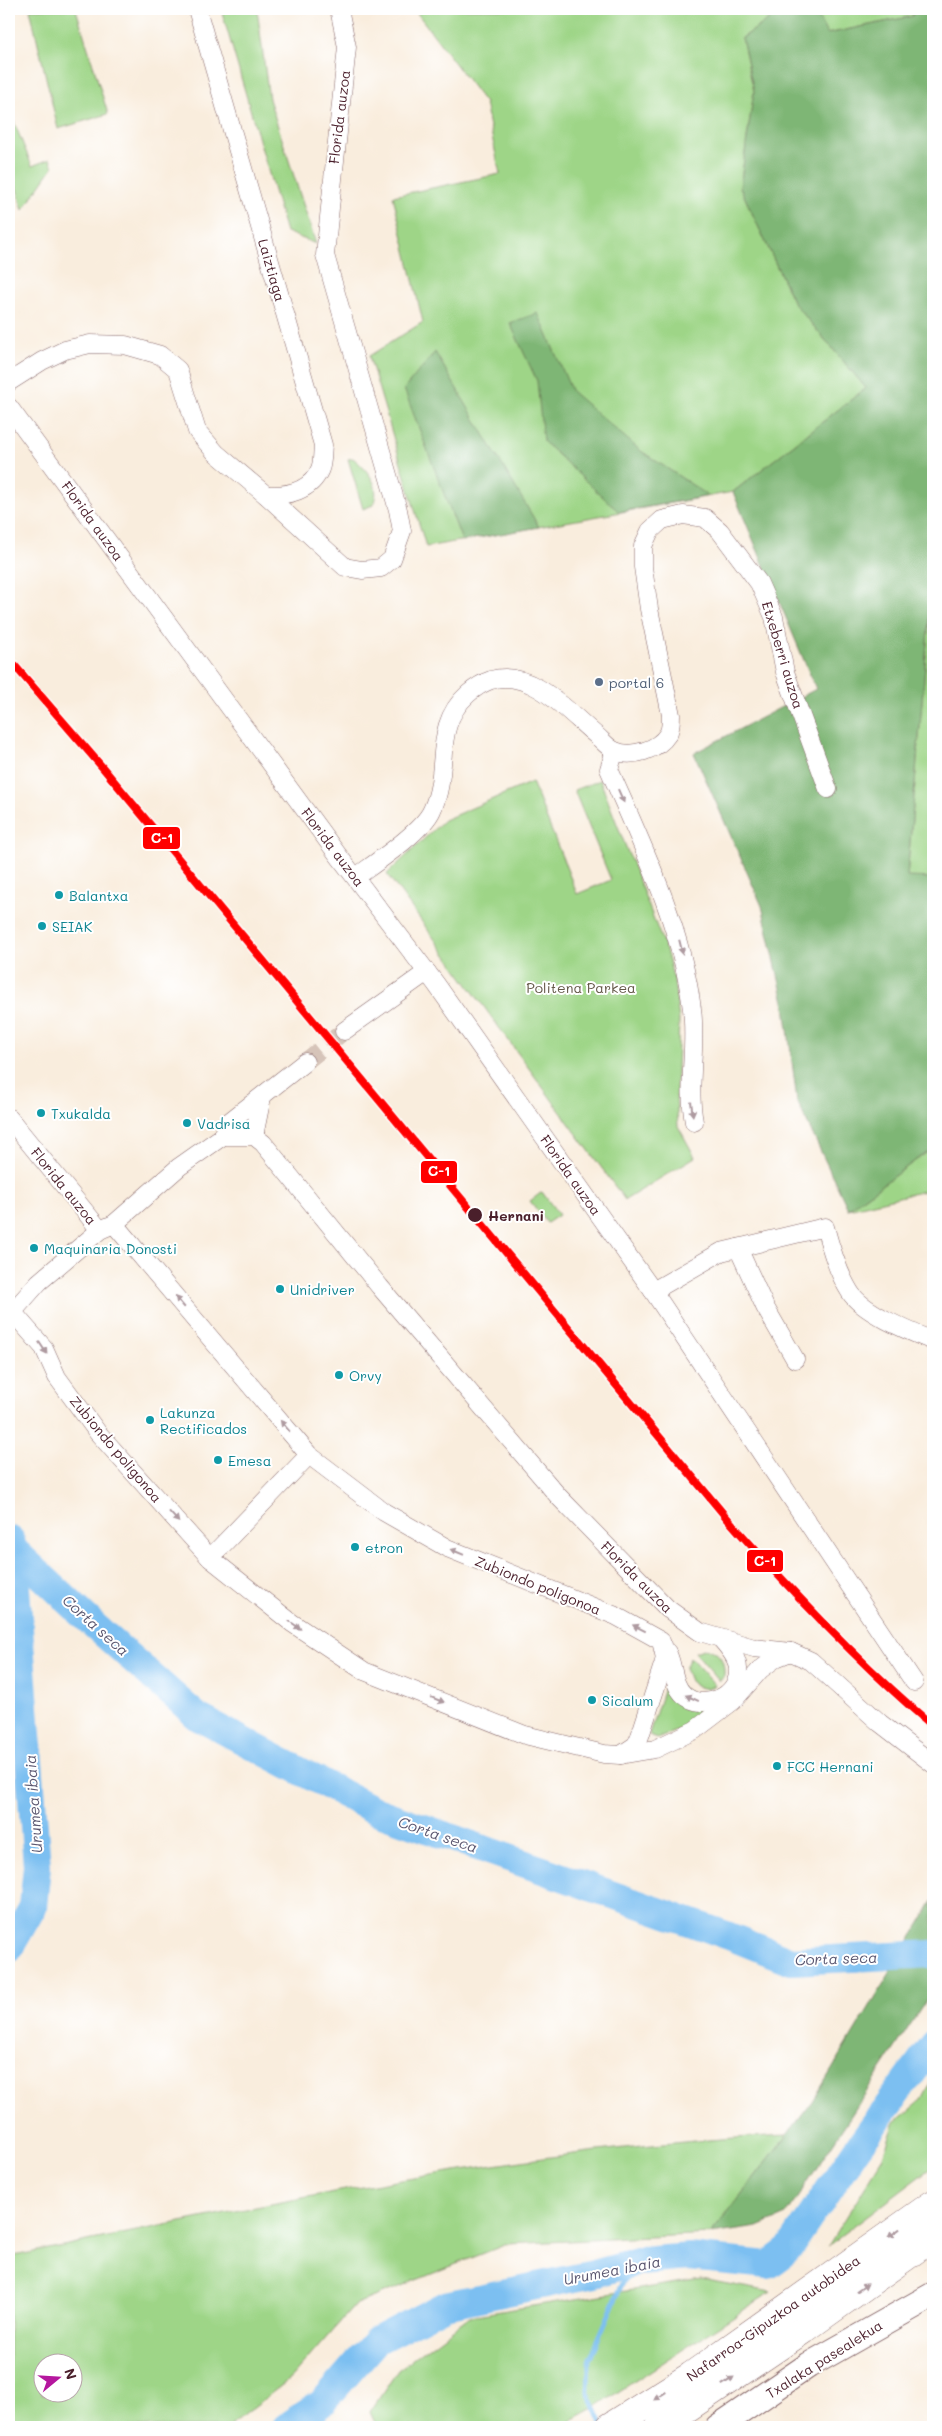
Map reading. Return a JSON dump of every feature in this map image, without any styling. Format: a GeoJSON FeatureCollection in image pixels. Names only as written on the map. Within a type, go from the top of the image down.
{"type":"FeatureCollection","features":[{"type":"Feature","properties":{"kind":"highway","name":"Nafarroa-Gipuzkoa autobidea"},"geometry":{"type":"LineString","coordinates":[[610,2427],[691,2376],[933,2204]]}},
{"type":"Feature","properties":{"kind":"highway","name":"Nafarroa-Gipuzkoa autobidea"},"geometry":{"type":"LineString","coordinates":[[659,2427],[803,2330],[933,2237]]}},
{"type":"Feature","properties":{"kind":"main road","name":"Txalaka pasealekua"},"geometry":{"type":"LineString","coordinates":[[718,2427],[809,2365],[933,2295]]}},
{"type":"Feature","properties":{"kind":"street","name":"Laiztiaga"},"geometry":{"type":"LineString","coordinates":[[197,9],[323,445],[321,468],[313,480],[302,489],[284,496],[266,495]]}},
{"type":"Feature","properties":{"kind":"street","name":"Florida auzoa"},"geometry":{"type":"LineString","coordinates":[[266,495],[344,567],[362,570],[381,568],[392,559],[398,546],[402,531],[398,510],[325,256],[347,47],[339,9]]}},
{"type":"Feature","properties":{"kind":"street"},"geometry":{"type":"LineString","coordinates":[[9,382],[42,361],[66,350],[90,344],[125,345],[160,355],[178,370],[197,431],[216,453],[266,495]]}},
{"type":"Feature","properties":{"kind":"street","name":"Florida auzoa"},"geometry":{"type":"LineString","coordinates":[[9,407],[427,972],[652,1291],[914,1682]]}},
{"type":"Feature","properties":{"kind":"street","name":"Etxeberri auzoa"},"geometry":{"type":"LineString","coordinates":[[615,751],[636,753],[654,748],[669,733],[671,715],[649,610],[643,567],[643,546],[650,531],[662,520],[683,515],[705,518],[720,531],[759,583],[774,617],[785,672],[828,789]]}},
{"type":"Feature","properties":{"kind":"street"},"geometry":{"type":"LineString","coordinates":[[356,877],[411,834],[432,811],[441,783],[447,722],[462,699],[476,688],[491,680],[510,679],[528,683],[544,691],[615,751],[609,769],[673,923],[685,965],[692,1011],[690,1105],[694,1122]]}},
{"type":"Feature","properties":{"kind":"street"},"geometry":{"type":"LineString","coordinates":[[344,1031],[411,981],[427,972]]}},
{"type":"Feature","properties":{"kind":"street"},"geometry":{"type":"LineString","coordinates":[[223,1136],[254,1136],[262,1097],[305,1062]]}},
{"type":"Feature","properties":{"kind":"street","name":"Florida auzoa"},"geometry":{"type":"LineString","coordinates":[[10,1312],[39,1282],[179,1167],[223,1136],[225,1126],[262,1097]]}},
{"type":"Feature","properties":{"kind":"street","name":"Florida auzoa"},"geometry":{"type":"LineString","coordinates":[[9,1118],[107,1227]]}},
{"type":"Feature","properties":{"kind":"street","name":"Florida auzoa"},"geometry":{"type":"LineString","coordinates":[[254,1136],[263,1142],[380,1287],[559,1497],[668,1609],[690,1627],[721,1639],[754,1648],[791,1652]]}},
{"type":"Feature","properties":{"kind":"street","name":"Zubiondo poligonoa"},"geometry":{"type":"LineString","coordinates":[[107,1227],[309,1456],[384,1512],[447,1548],[616,1616],[661,1641]]}},
{"type":"Feature","properties":{"kind":"street"},"geometry":{"type":"LineString","coordinates":[[652,1291],[721,1252],[825,1227],[834,1258],[851,1294],[874,1312],[891,1322],[933,1341]]}},
{"type":"Feature","properties":{"kind":"street"},"geometry":{"type":"LineString","coordinates":[[738,1248],[765,1307],[795,1359]]}},
{"type":"Feature","properties":{"kind":"street","name":"Zubiondo poligonoa"},"geometry":{"type":"LineString","coordinates":[[10,1312],[44,1348],[57,1377],[98,1433],[210,1558],[292,1623],[364,1671],[525,1734],[604,1754],[620,1755],[655,1749],[695,1730],[733,1701],[760,1670],[776,1658],[791,1652]]}},
{"type":"Feature","properties":{"kind":"street"},"geometry":{"type":"LineString","coordinates":[[210,1558],[309,1456]]}},
{"type":"Feature","properties":{"kind":"street"},"geometry":{"type":"LineString","coordinates":[[661,1641],[669,1655],[677,1685],[683,1694],[691,1699],[707,1703],[726,1694],[737,1680],[737,1663],[721,1639]]}},
{"type":"Feature","properties":{"kind":"street"},"geometry":{"type":"LineString","coordinates":[[620,1755],[636,1745],[640,1736],[665,1658],[661,1641]]}},
{"type":"Feature","properties":{"kind":"street"},"geometry":{"type":"LineString","coordinates":[[737,1663],[754,1648]]}},
{"type":"Feature","properties":{"kind":"street"},"geometry":{"type":"LineString","coordinates":[[752,1680],[755,1667],[754,1648]]}},
{"type":"Feature","properties":{"kind":"street"},"geometry":{"type":"LineString","coordinates":[[791,1652],[822,1669],[880,1723],[933,1764]]}},
{"type":"Feature","properties":{"kind":"green space"},"geometry":{"type":"Polygon","coordinates":[[[30,9],[76,9],[108,114],[58,129],[30,9]]]}},
{"type":"Feature","properties":{"kind":"green space"},"geometry":{"type":"Polygon","coordinates":[[[221,9],[257,9],[269,99],[316,244],[286,232],[221,9]]]}},
{"type":"Feature","properties":{"kind":"green space"},"geometry":{"type":"Polygon","coordinates":[[[414,9],[764,9],[770,19],[742,38],[754,91],[740,187],[794,303],[866,388],[733,492],[426,547],[369,356],[423,322],[393,196],[500,174],[485,103],[414,9]]]}},
{"type":"Feature","properties":{"kind":"green space"},"geometry":{"type":"Polygon","coordinates":[[[764,9],[814,9],[827,34],[913,16],[911,9],[933,9],[933,572],[907,877],[933,878],[933,1148],[848,1209],[797,1101],[785,1006],[762,906],[694,753],[816,689],[733,492],[866,388],[794,303],[740,187],[754,91],[742,38],[770,19],[764,9]]]}},
{"type":"Feature","properties":{"kind":"green space"},"geometry":{"type":"Polygon","coordinates":[[[814,9],[911,9],[913,16],[826,34],[814,9]]]}},
{"type":"Feature","properties":{"kind":"green space"},"geometry":{"type":"Polygon","coordinates":[[[9,110],[32,166],[50,159],[53,167],[23,210],[9,162],[9,110]]]}},
{"type":"Feature","properties":{"kind":"green space"},"geometry":{"type":"Polygon","coordinates":[[[538,313],[572,392],[641,451],[709,496],[619,512],[543,441],[537,381],[510,323],[538,313]]]}},
{"type":"Feature","properties":{"kind":"green space"},"geometry":{"type":"Polygon","coordinates":[[[435,352],[539,527],[462,541],[404,389],[435,352]]]}},
{"type":"Feature","properties":{"kind":"green space"},"geometry":{"type":"Polygon","coordinates":[[[353,458],[372,478],[376,491],[373,505],[363,509],[348,459],[353,458]]]}},
{"type":"Feature","properties":{"kind":"green space"},"geometry":{"type":"Polygon","coordinates":[[[933,572],[933,878],[907,878],[933,572]]]}},
{"type":"Feature","properties":{"kind":"green space","name":"Politena Parkea"},"geometry":{"type":"Polygon","coordinates":[[[600,780],[667,953],[674,981],[679,1020],[676,1095],[678,1126],[695,1157],[625,1200],[387,874],[444,820],[532,782],[577,894],[611,880],[574,790],[600,780]]]}},
{"type":"Feature","properties":{"kind":"green space"},"geometry":{"type":"Polygon","coordinates":[[[933,1148],[933,1189],[848,1209],[933,1148]]]}},
{"type":"Feature","properties":{"kind":"green space"},"geometry":{"type":"Polygon","coordinates":[[[542,1192],[559,1215],[547,1223],[530,1201],[542,1192]]]}},
{"type":"Feature","properties":{"kind":"green space"},"geometry":{"type":"Polygon","coordinates":[[[703,1649],[713,1651],[720,1657],[724,1676],[720,1681],[695,1652],[703,1649]]]}},
{"type":"Feature","properties":{"kind":"green space"},"geometry":{"type":"Polygon","coordinates":[[[690,1657],[715,1685],[702,1688],[690,1681],[685,1668],[690,1657]]]}},
{"type":"Feature","properties":{"kind":"green space"},"geometry":{"type":"Polygon","coordinates":[[[667,1679],[716,1709],[704,1719],[657,1739],[649,1734],[667,1679]]]}},
{"type":"Feature","properties":{"kind":"green space"},"geometry":{"type":"Polygon","coordinates":[[[933,1901],[933,1990],[786,2215],[758,2227],[711,2234],[813,2101],[933,1901]]]}},
{"type":"Feature","properties":{"kind":"green space"},"geometry":{"type":"Polygon","coordinates":[[[933,2078],[933,2167],[828,2246],[882,2159],[895,2122],[921,2100],[933,2078]]]}},
{"type":"Feature","properties":{"kind":"green space"},"geometry":{"type":"Polygon","coordinates":[[[787,2135],[711,2234],[507,2244],[356,2304],[291,2378],[228,2427],[9,2427],[9,2257],[396,2181],[493,2165],[591,2152],[787,2135]]]}},
{"type":"Feature","properties":{"kind":"green space"},"geometry":{"type":"Polygon","coordinates":[[[701,2279],[771,2292],[592,2409],[559,2427],[377,2427],[370,2412],[398,2370],[470,2316],[701,2279]]]}},
{"type":"Feature","properties":{"kind":"waterway","name":"Urumea ibaia"},"geometry":{"type":"LineString","coordinates":[[9,1949],[33,1907],[37,1866],[11,1540]]}},
{"type":"Feature","properties":{"kind":"waterway","name":"Corta seca"},"geometry":{"type":"LineString","coordinates":[[13,1549],[96,1627],[198,1717],[376,1811],[729,1936],[791,1961],[933,1954]]}},
{"type":"Feature","properties":{"kind":"waterway","name":"Urumea ibaia"},"geometry":{"type":"LineString","coordinates":[[286,2427],[322,2403],[376,2341],[445,2305],[594,2274],[641,2261],[689,2257],[768,2265],[788,2250],[857,2148],[933,2044]]}},
{"type":"Feature","properties":{"kind":"waterway"},"geometry":{"type":"LineString","coordinates":[[602,2424],[588,2392],[589,2360],[624,2280],[641,2261]]}},
{"type":"Feature","properties":{"kind":"tunnel"},"geometry":{"type":"LineString","coordinates":[[305,1062],[344,1031]]}},
{"type":"Feature","properties":{"kind":"transit line","name":"C-1"},"geometry":{"type":"LineString","coordinates":[[9,659],[103,768],[726,1517],[826,1625],[878,1677],[933,1726]]}},
{"type":"Feature","properties":{"kind":"place","name":"portal 6"},"geometry":{"type":"Point","coordinates":[599,682]}},
{"type":"Feature","properties":{"kind":"place","name":"Balantxa"},"geometry":{"type":"Point","coordinates":[59,895]}},
{"type":"Feature","properties":{"kind":"place","name":"SEIAK"},"geometry":{"type":"Point","coordinates":[42,926]}},
{"type":"Feature","properties":{"kind":"place","name":"Txukalda"},"geometry":{"type":"Point","coordinates":[41,1113]}},
{"type":"Feature","properties":{"kind":"place","name":"Vadrisa"},"geometry":{"type":"Point","coordinates":[187,1123]}},
{"type":"Feature","properties":{"kind":"place","name":"Hernani"},"geometry":{"type":"Point","coordinates":[475,1215]}},
{"type":"Feature","properties":{"kind":"place","name":"Maquinaria Donosti"},"geometry":{"type":"Point","coordinates":[34,1248]}},
{"type":"Feature","properties":{"kind":"place","name":"Unidriver"},"geometry":{"type":"Point","coordinates":[280,1289]}},
{"type":"Feature","properties":{"kind":"place","name":"Orvy"},"geometry":{"type":"Point","coordinates":[339,1375]}},
{"type":"Feature","properties":{"kind":"place","name":"Lakunza Rectificados"},"geometry":{"type":"Point","coordinates":[150,1420]}},
{"type":"Feature","properties":{"kind":"place","name":"Emesa"},"geometry":{"type":"Point","coordinates":[218,1460]}},
{"type":"Feature","properties":{"kind":"place","name":"etron"},"geometry":{"type":"Point","coordinates":[355,1547]}},
{"type":"Feature","properties":{"kind":"place","name":"Sicalum"},"geometry":{"type":"Point","coordinates":[592,1700]}},
{"type":"Feature","properties":{"kind":"place","name":"FCC Hernani"},"geometry":{"type":"Point","coordinates":[777,1766]}}]}
